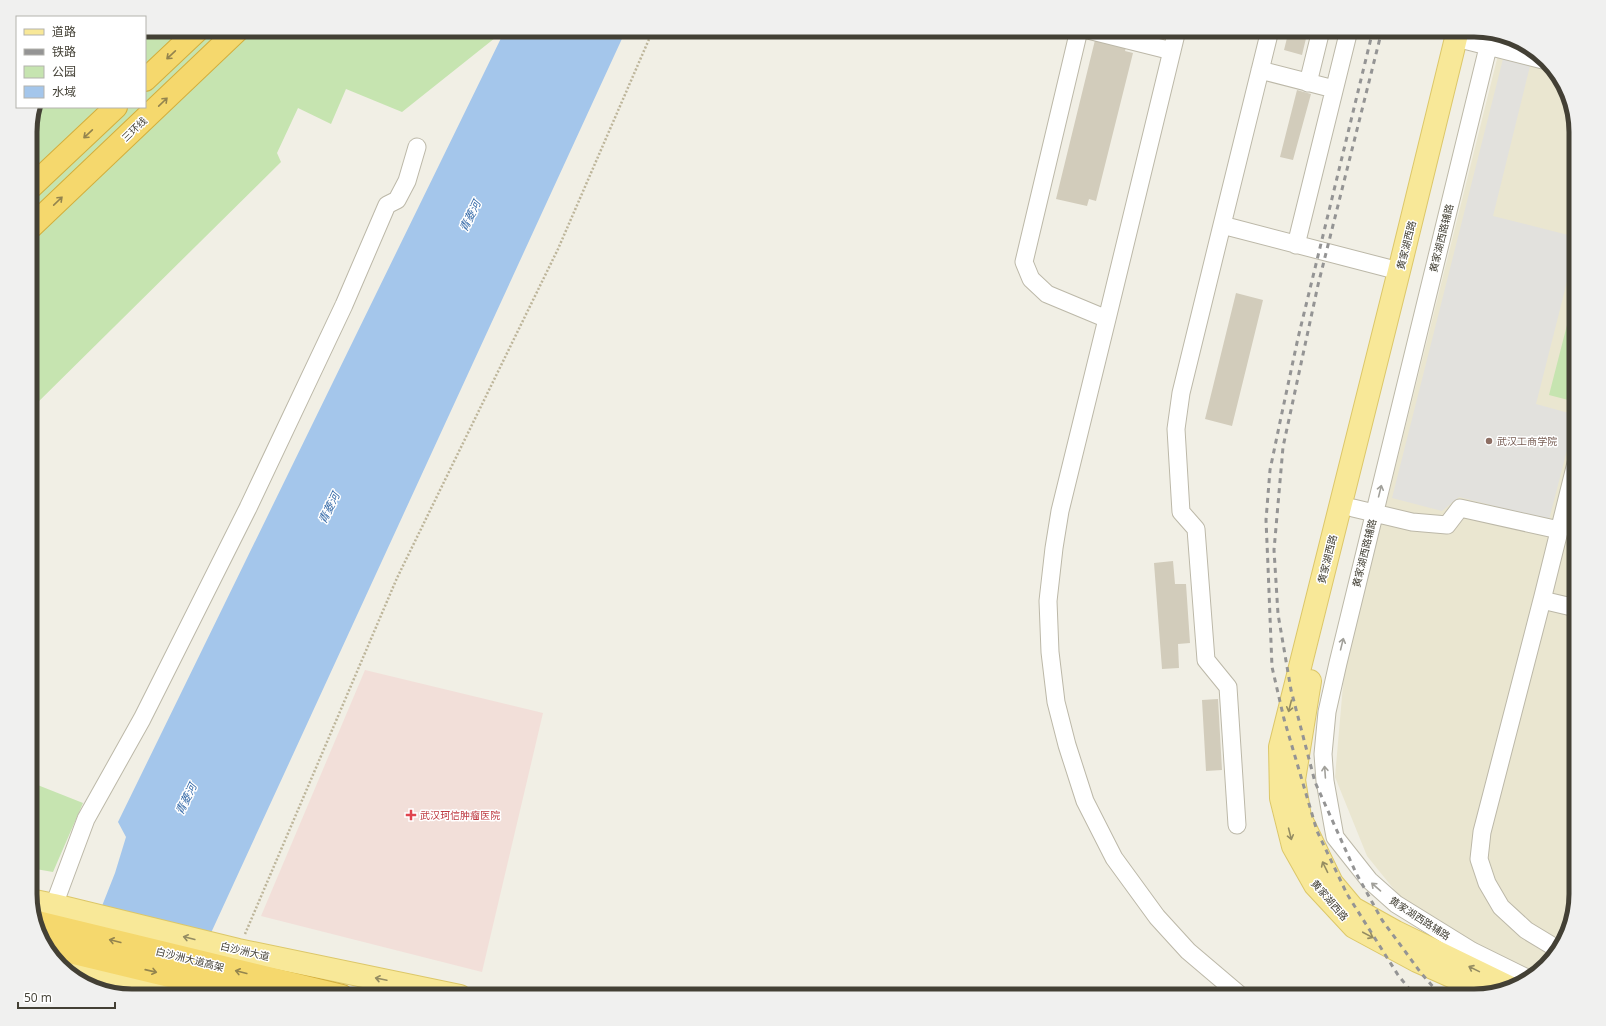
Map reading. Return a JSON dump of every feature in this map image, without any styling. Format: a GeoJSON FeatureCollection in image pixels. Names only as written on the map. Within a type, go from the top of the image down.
{"type":"FeatureCollection","features":[{"type":"Feature","properties":{"kind":"highway"},"geometry":{"type":"LineString","coordinates":[[146,79],[191,37]]}},
{"type":"Feature","properties":{"kind":"highway","name":"三环线"},"geometry":{"type":"LineString","coordinates":[[37,221],[231,37]]}},
{"type":"Feature","properties":{"kind":"highway"},"geometry":{"type":"LineString","coordinates":[[37,181],[115,108]]}},
{"type":"Feature","properties":{"kind":"highway","name":"白沙洲大道高架"},"geometry":{"type":"LineString","coordinates":[[42,923],[313,989]]}},
{"type":"Feature","properties":{"kind":"highway","name":"白沙洲大道高架"},"geometry":{"type":"LineString","coordinates":[[55,948],[225,989]]}},
{"type":"Feature","properties":{"kind":"main road","name":"黄家湖西路"},"geometry":{"type":"LineString","coordinates":[[1472,37],[1399,271],[1280,747],[1281,798],[1293,846],[1315,884],[1354,928],[1417,961],[1479,989]]}},
{"type":"Feature","properties":{"kind":"main road","name":"黄家湖西路"},"geometry":{"type":"LineString","coordinates":[[1472,37],[1308,690],[1294,780],[1300,816],[1332,883],[1353,908],[1396,932],[1503,984]]}},
{"type":"Feature","properties":{"kind":"main road","name":"白沙洲大道"},"geometry":{"type":"LineString","coordinates":[[37,902],[232,948],[427,989]]}},
{"type":"Feature","properties":{"kind":"main road"},"geometry":{"type":"LineString","coordinates":[[86,977],[135,989]]}},
{"type":"Feature","properties":{"kind":"street"},"geometry":{"type":"LineString","coordinates":[[1077,37],[1024,262],[1031,279],[1047,294],[1107,319]]}},
{"type":"Feature","properties":{"kind":"street"},"geometry":{"type":"LineString","coordinates":[[1116,37],[1172,51]]}},
{"type":"Feature","properties":{"kind":"street"},"geometry":{"type":"LineString","coordinates":[[1175,37],[1060,511],[1048,601],[1050,652],[1056,702],[1067,745],[1085,801],[1114,858],[1157,917],[1188,951],[1233,989]]}},
{"type":"Feature","properties":{"kind":"street"},"geometry":{"type":"LineString","coordinates":[[1237,825],[1228,686],[1206,660],[1196,529],[1181,512],[1176,429],[1181,393],[1268,37]]}},
{"type":"Feature","properties":{"kind":"street"},"geometry":{"type":"LineString","coordinates":[[1308,83],[1319,37]]}},
{"type":"Feature","properties":{"kind":"street"},"geometry":{"type":"LineString","coordinates":[[1296,245],[1347,37]]}},
{"type":"Feature","properties":{"kind":"street"},"geometry":{"type":"LineString","coordinates":[[1472,37],[1518,49]]}},
{"type":"Feature","properties":{"kind":"street","name":"黄家湖西路辅路"},"geometry":{"type":"LineString","coordinates":[[1472,37],[1374,513],[1326,712],[1323,754],[1325,781],[1335,838],[1369,880],[1396,904],[1472,951],[1522,976]]}},
{"type":"Feature","properties":{"kind":"street"},"geometry":{"type":"LineString","coordinates":[[1260,70],[1334,89]]}},
{"type":"Feature","properties":{"kind":"street"},"geometry":{"type":"LineString","coordinates":[[54,905],[86,819],[142,719],[248,508],[344,305],[388,205],[397,200],[407,181],[417,147]]}},
{"type":"Feature","properties":{"kind":"street"},"geometry":{"type":"LineString","coordinates":[[1222,226],[1399,271]]}},
{"type":"Feature","properties":{"kind":"street"},"geometry":{"type":"LineString","coordinates":[[1553,947],[1526,930],[1501,907],[1487,883],[1479,858],[1482,832],[1569,491]]}},
{"type":"Feature","properties":{"kind":"street"},"geometry":{"type":"LineString","coordinates":[[1353,508],[1412,522],[1447,525],[1460,508],[1559,530]]}},
{"type":"Feature","properties":{"kind":"street"},"geometry":{"type":"LineString","coordinates":[[1542,600],[1569,606]]}},
{"type":"Feature","properties":{"kind":"path"},"geometry":{"type":"LineString","coordinates":[[232,948],[397,578],[558,249],[650,37]]}},
{"type":"Feature","properties":{"kind":"shaded area","name":"武汉工商学院"},"geometry":{"type":"Polygon","coordinates":[[[1501,41],[1504,42],[1527,53],[1549,74],[1562,96],[1566,108],[1569,132],[1569,894],[1567,912],[1559,936],[1545,957],[1527,973],[1422,924],[1367,856],[1335,777],[1344,674],[1501,41]]]}},
{"type":"Feature","properties":{"kind":"shaded area"},"geometry":{"type":"Polygon","coordinates":[[[1503,59],[1530,66],[1493,216],[1569,235],[1569,274],[1536,404],[1569,413],[1569,442],[1549,520],[1459,497],[1442,511],[1392,498],[1503,59]]]}},
{"type":"Feature","properties":{"kind":"shaded area","name":"武汉珂信肿瘤医院"},"geometry":{"type":"Polygon","coordinates":[[[365,670],[543,713],[482,972],[261,916],[365,670]]]}},
{"type":"Feature","properties":{"kind":"green space"},"geometry":{"type":"Polygon","coordinates":[[[146,37],[496,37],[402,112],[346,89],[331,124],[298,108],[277,153],[281,162],[37,403],[37,126],[40,108],[146,108],[146,37]]]}},
{"type":"Feature","properties":{"kind":"green space"},"geometry":{"type":"Polygon","coordinates":[[[1569,317],[1569,400],[1549,395],[1569,317]]]}},
{"type":"Feature","properties":{"kind":"green space"},"geometry":{"type":"Polygon","coordinates":[[[37,785],[83,803],[53,872],[37,869],[37,785]]]}},
{"type":"Feature","properties":{"kind":"water","name":"青菱河"},"geometry":{"type":"Polygon","coordinates":[[[502,37],[623,37],[185,989],[120,988],[102,984],[76,971],[115,873],[126,837],[118,822],[502,37]]]}},
{"type":"Feature","properties":{"kind":"building"},"geometry":{"type":"Polygon","coordinates":[[[1096,37],[1127,44],[1125,51],[1133,53],[1096,201],[1089,199],[1087,206],[1056,199],[1096,37]]]}},
{"type":"Feature","properties":{"kind":"building"},"geometry":{"type":"Polygon","coordinates":[[[1287,37],[1306,37],[1302,55],[1284,50],[1287,37]]]}},
{"type":"Feature","properties":{"kind":"building"},"geometry":{"type":"Polygon","coordinates":[[[1297,90],[1311,94],[1293,160],[1280,157],[1297,90]]]}},
{"type":"Feature","properties":{"kind":"building"},"geometry":{"type":"Polygon","coordinates":[[[1236,293],[1263,300],[1232,426],[1205,419],[1236,293]]]}},
{"type":"Feature","properties":{"kind":"building"},"geometry":{"type":"Polygon","coordinates":[[[1173,561],[1175,584],[1186,584],[1190,643],[1178,644],[1179,668],[1162,669],[1154,563],[1173,561]]]}},
{"type":"Feature","properties":{"kind":"building"},"geometry":{"type":"Polygon","coordinates":[[[1218,699],[1222,770],[1206,771],[1202,700],[1218,699]]]}},
{"type":"Feature","properties":{"kind":"railway"},"geometry":{"type":"LineString","coordinates":[[1371,37],[1298,338],[1270,470],[1266,520],[1272,667],[1284,719],[1317,831],[1347,894],[1398,975],[1409,989]]}},
{"type":"Feature","properties":{"kind":"railway"},"geometry":{"type":"LineString","coordinates":[[1380,37],[1318,285],[1283,447],[1274,550],[1278,614],[1291,690],[1315,782],[1356,873],[1382,920],[1421,973],[1435,989]]}},
{"type":"Feature","properties":{"kind":"place","name":"武汉工商学院"},"geometry":{"type":"Point","coordinates":[1489,441]}},
{"type":"Feature","properties":{"kind":"place","name":"武汉珂信肿瘤医院"},"geometry":{"type":"Point","coordinates":[411,815]}}]}
